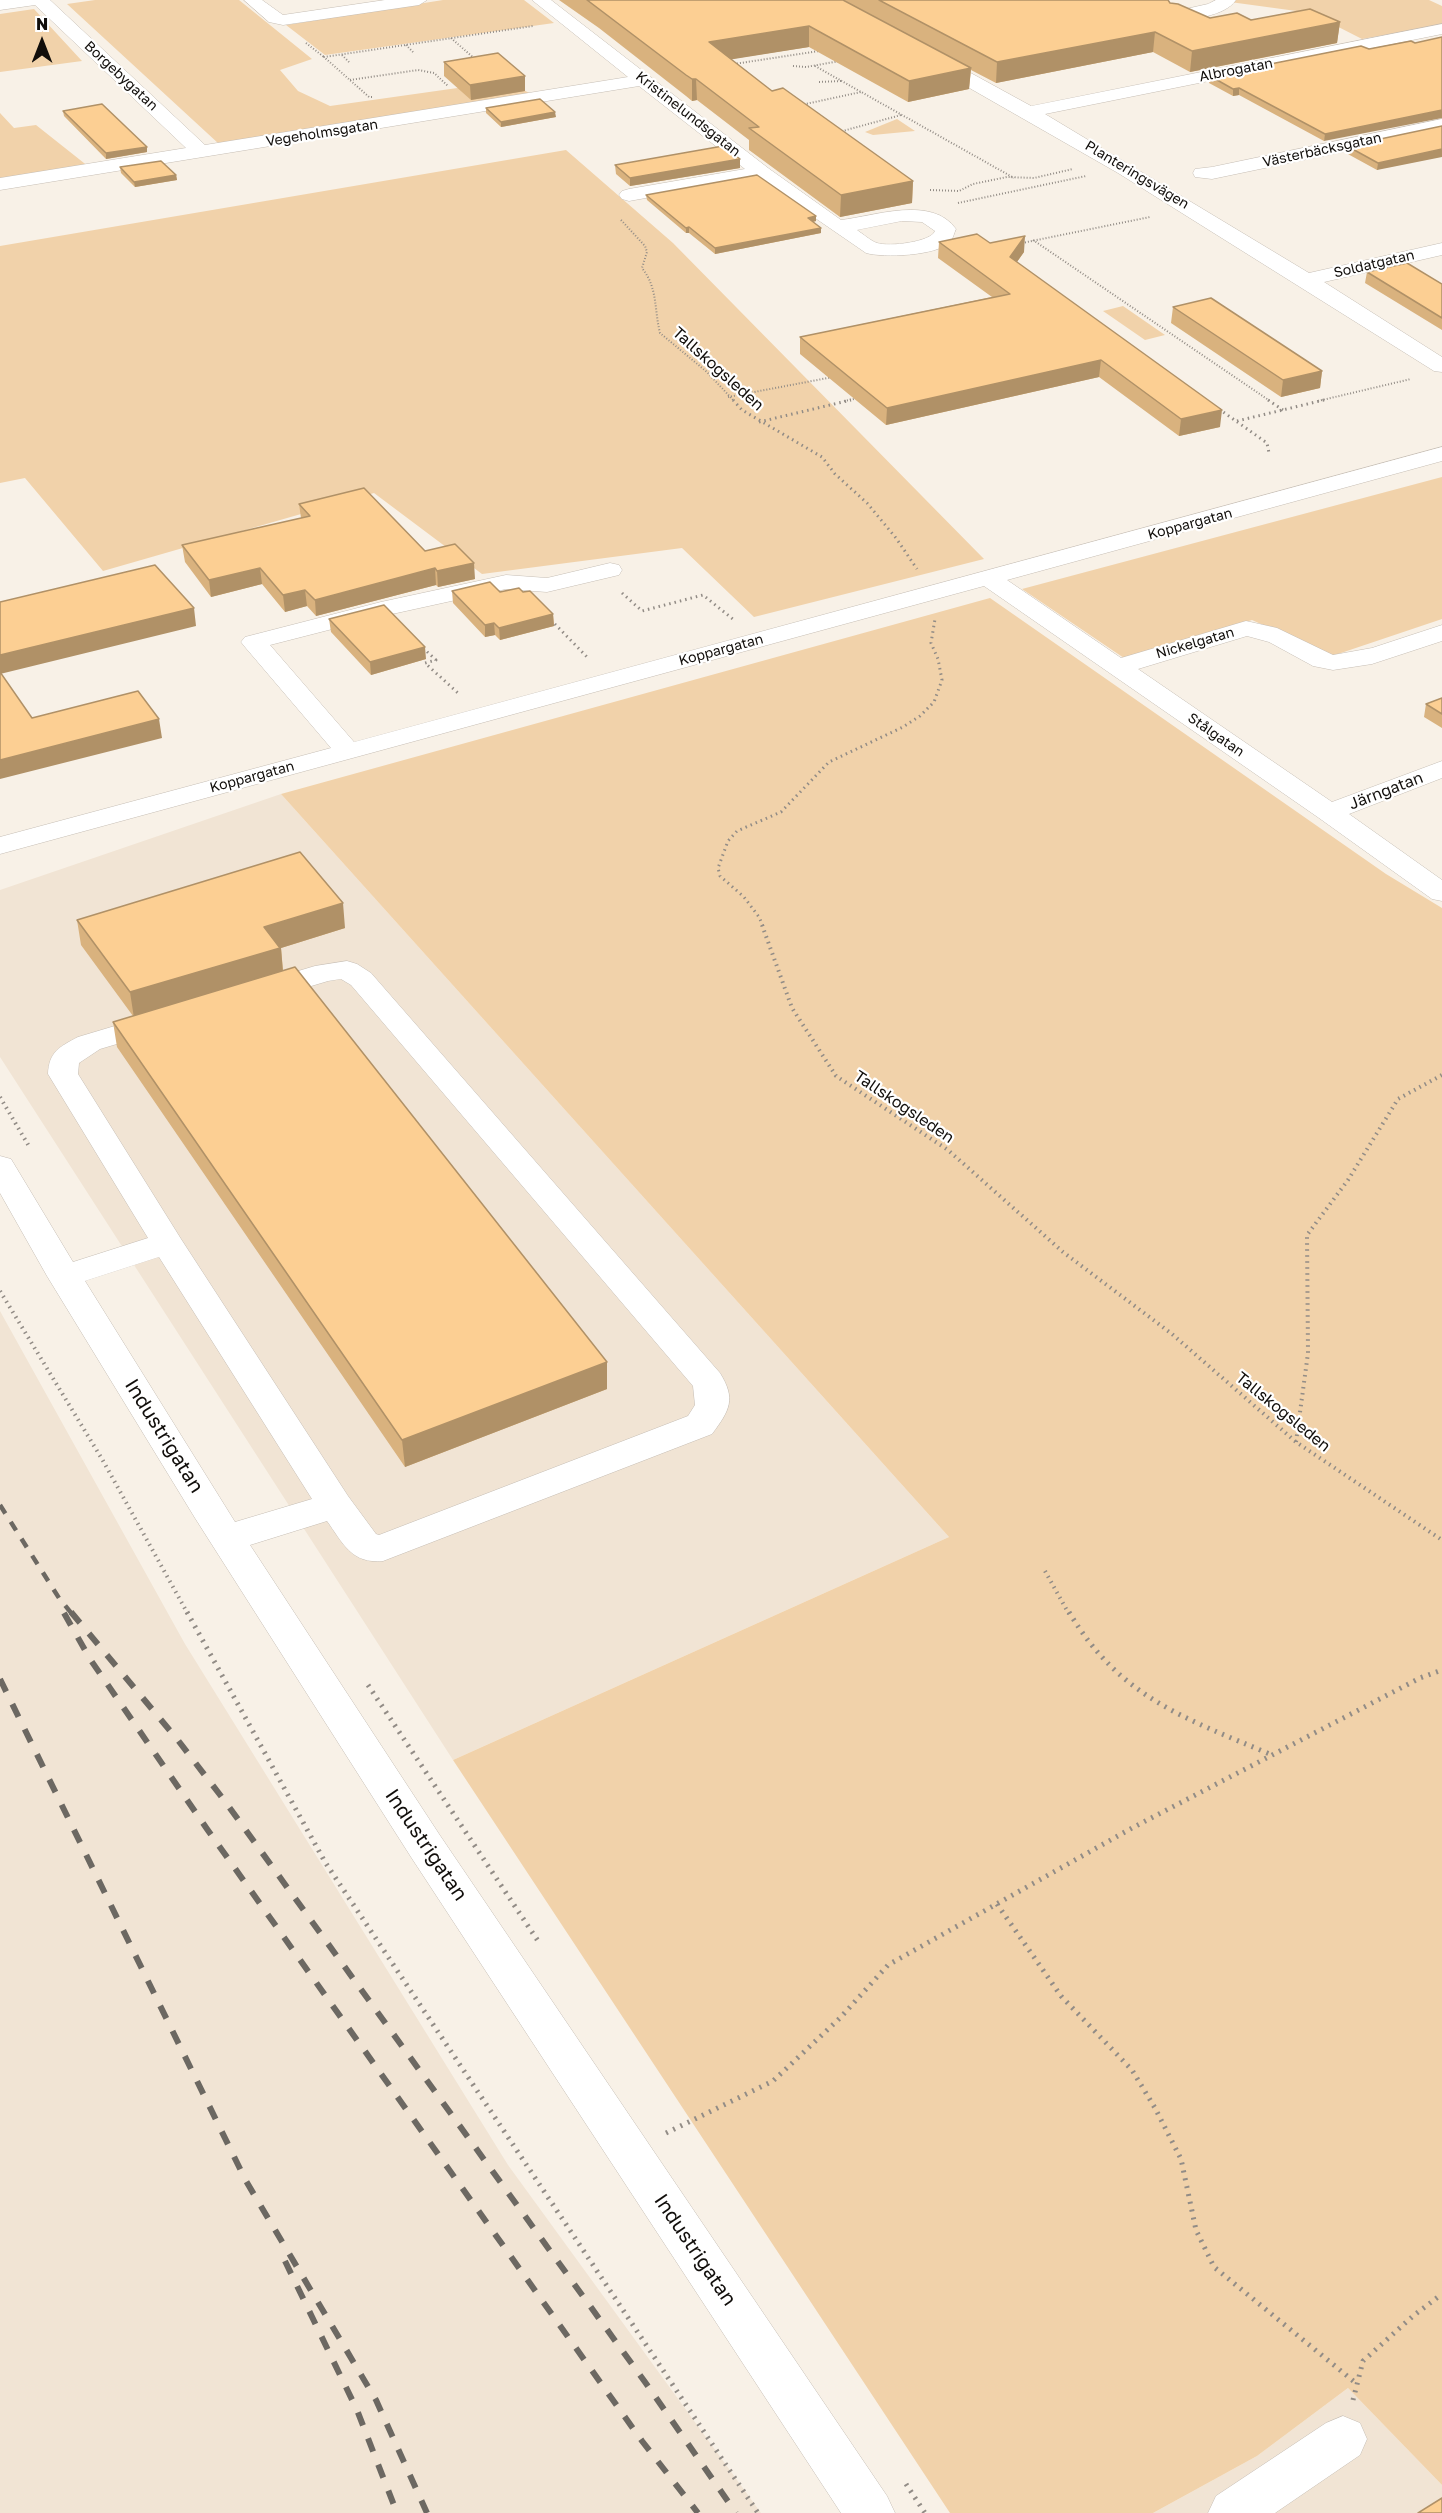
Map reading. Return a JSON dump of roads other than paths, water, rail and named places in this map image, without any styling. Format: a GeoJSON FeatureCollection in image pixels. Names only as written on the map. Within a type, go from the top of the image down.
{"type":"FeatureCollection","features":[{"type":"Feature","properties":{"kind":"street"},"geometry":{"type":"LineString","coordinates":[[0,5],[34,0]]}},
{"type":"Feature","properties":{"kind":"street","name":"Borgebygatan"},"geometry":{"type":"LineString","coordinates":[[40,0],[202,153]]}},
{"type":"Feature","properties":{"kind":"street"},"geometry":{"type":"LineString","coordinates":[[252,0],[274,18],[283,20],[418,0]]}},
{"type":"Feature","properties":{"kind":"street","name":"Kristinelundsgatan"},"geometry":{"type":"LineString","coordinates":[[540,0],[760,172],[838,226],[873,249],[897,250],[935,243],[942,239],[946,229],[927,217],[902,215],[868,223],[838,226]]}},
{"type":"Feature","properties":{"kind":"street"},"geometry":{"type":"LineString","coordinates":[[1174,17],[1214,8],[1228,0]]}},
{"type":"Feature","properties":{"kind":"street","name":"Albrogatan"},"geometry":{"type":"LineString","coordinates":[[1030,112],[1442,29]]}},
{"type":"Feature","properties":{"kind":"street","name":"Planteringsvägen"},"geometry":{"type":"LineString","coordinates":[[918,51],[1030,112],[1115,162],[1442,366]]}},
{"type":"Feature","properties":{"kind":"street","name":"Vegeholmsgatan"},"geometry":{"type":"LineString","coordinates":[[0,184],[644,80]]}},
{"type":"Feature","properties":{"kind":"street","name":"Västerbäcksgatan"},"geometry":{"type":"LineString","coordinates":[[1202,172],[1212,173],[1442,125]]}},
{"type":"Feature","properties":{"kind":"street"},"geometry":{"type":"LineString","coordinates":[[629,195],[760,172]]}},
{"type":"Feature","properties":{"kind":"street","name":"Soldatgatan"},"geometry":{"type":"LineString","coordinates":[[1306,280],[1442,249]]}},
{"type":"Feature","properties":{"kind":"street","name":"Koppargatan"},"geometry":{"type":"LineString","coordinates":[[0,846],[1442,454]]}},
{"type":"Feature","properties":{"kind":"street"},"geometry":{"type":"LineString","coordinates":[[348,751],[254,642],[381,609],[506,582],[547,585],[605,571]]}},
{"type":"Feature","properties":{"kind":"street","name":"Stålgatan"},"geometry":{"type":"LineString","coordinates":[[989,578],[1329,812],[1442,893]]}},
{"type":"Feature","properties":{"kind":"street","name":"Nickelgatan"},"geometry":{"type":"LineString","coordinates":[[1117,667],[1246,628],[1267,631],[1324,662],[1358,660],[1442,632]]}},
{"type":"Feature","properties":{"kind":"street","name":"Järngatan"},"geometry":{"type":"LineString","coordinates":[[1329,812],[1442,769]]}},
{"type":"Feature","properties":{"kind":"street"},"geometry":{"type":"LineString","coordinates":[[347,970],[368,988],[708,1382],[714,1394],[713,1407],[700,1425],[383,1548],[371,1549],[363,1542],[335,1505],[167,1243],[63,1074],[64,1060],[89,1043],[325,972],[347,970]]}},
{"type":"Feature","properties":{"kind":"street","name":"Industrigatan"},"geometry":{"type":"LineString","coordinates":[[0,1166],[64,1276],[332,1704],[870,2513]]}},
{"type":"Feature","properties":{"kind":"street"},"geometry":{"type":"LineString","coordinates":[[64,1276],[167,1243]]}},
{"type":"Feature","properties":{"kind":"street"},"geometry":{"type":"LineString","coordinates":[[228,1538],[335,1505]]}},
{"type":"Feature","properties":{"kind":"street"},"geometry":{"type":"LineString","coordinates":[[1233,2513],[1343,2439]]}},
{"type":"Feature","properties":{"kind":"railway"},"geometry":{"type":"LineString","coordinates":[[0,1505],[59,1598],[72,1614]]}},
{"type":"Feature","properties":{"kind":"railway"},"geometry":{"type":"LineString","coordinates":[[71,1612],[177,1739],[224,1800],[645,2382],[736,2513]]}},
{"type":"Feature","properties":{"kind":"railway"},"geometry":{"type":"LineString","coordinates":[[64,1613],[90,1659],[207,1829],[642,2441],[698,2513]]}},
{"type":"Feature","properties":{"kind":"railway"},"geometry":{"type":"LineString","coordinates":[[0,1679],[246,2181],[376,2400],[427,2513]]}},
{"type":"Feature","properties":{"kind":"railway"},"geometry":{"type":"LineString","coordinates":[[285,2261],[357,2410],[397,2513]]}}]}
